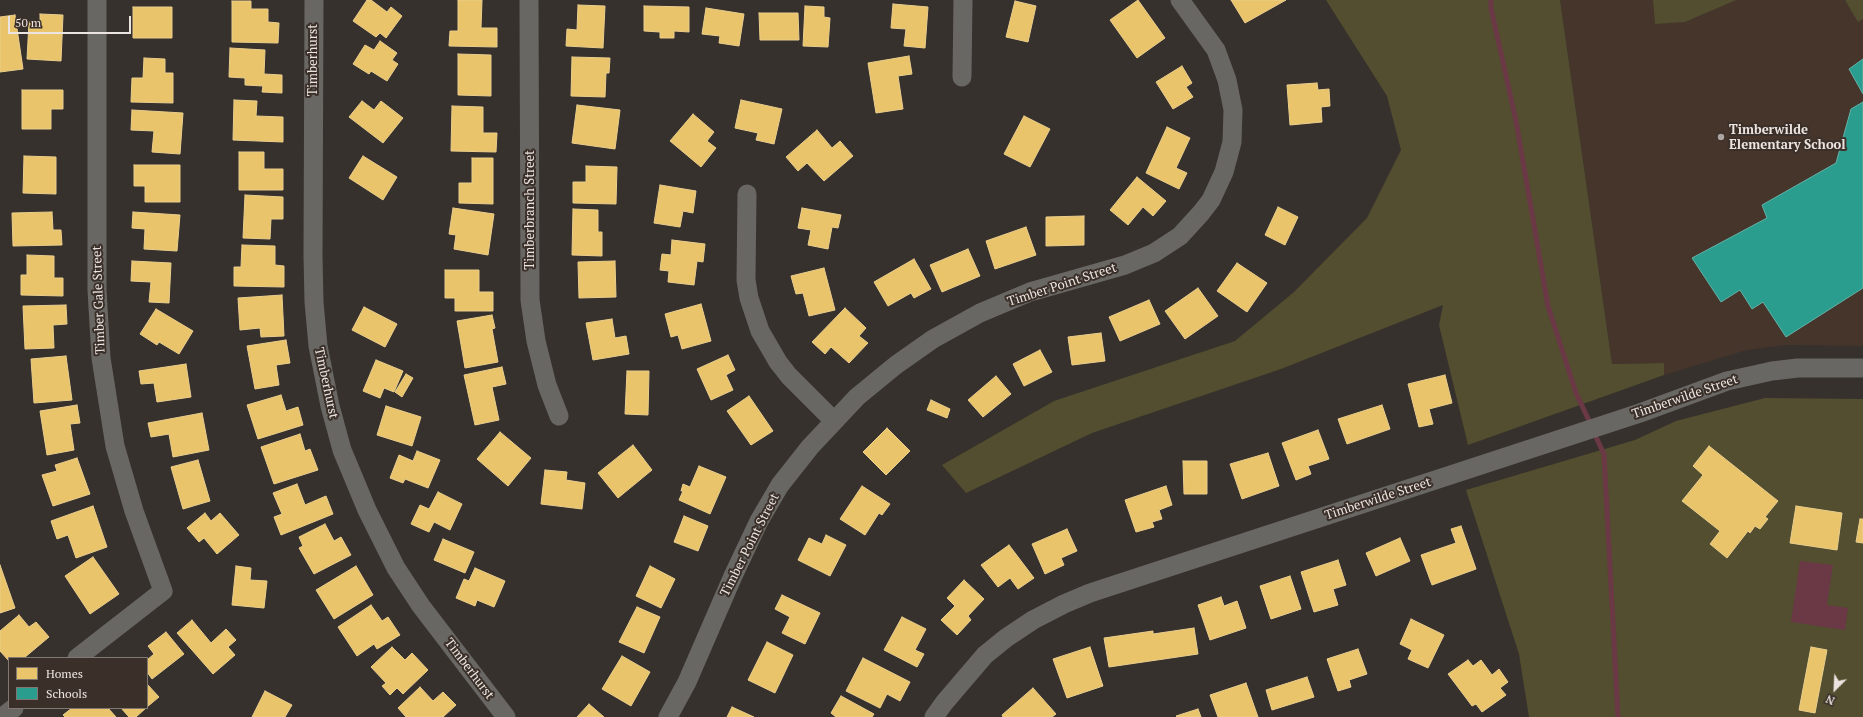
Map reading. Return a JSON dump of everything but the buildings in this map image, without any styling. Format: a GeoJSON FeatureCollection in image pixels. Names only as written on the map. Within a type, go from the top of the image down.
{"type":"FeatureCollection","features":[{"type":"Feature","properties":{"kind":"street","name":"Timber Gale Street"},"geometry":{"type":"LineString","coordinates":[[78,657],[162,590],[134,511],[115,446],[101,358],[97,290],[97,0]]}},
{"type":"Feature","properties":{"kind":"street","name":"Timberhurst"},"geometry":{"type":"LineString","coordinates":[[314,0],[314,302],[318,346],[330,406],[342,450],[367,510],[396,568],[421,606],[506,717]]}},
{"type":"Feature","properties":{"kind":"street","name":"Timberbranch Street"},"geometry":{"type":"LineString","coordinates":[[529,0],[530,300],[536,341],[547,385],[559,416]]}},
{"type":"Feature","properties":{"kind":"street"},"geometry":{"type":"LineString","coordinates":[[962,77],[963,0]]}},
{"type":"Feature","properties":{"kind":"street","name":"Timber Point Street"},"geometry":{"type":"LineString","coordinates":[[668,717],[687,682],[732,576],[759,521],[780,485],[810,447],[857,398],[896,364],[932,339],[980,313],[1030,292],[1125,265],[1154,253],[1180,236],[1202,213],[1218,187],[1226,165],[1232,142],[1233,110],[1227,80],[1216,50],[1180,0]]}},
{"type":"Feature","properties":{"kind":"street"},"geometry":{"type":"LineString","coordinates":[[747,194],[746,280],[749,298],[760,331],[778,362],[789,376],[834,421]]}},
{"type":"Feature","properties":{"kind":"street","name":"Timberwilde Street"},"geometry":{"type":"LineString","coordinates":[[934,717],[959,684],[985,655],[1006,638],[1033,620],[1090,593],[1640,413],[1687,395],[1752,375],[1798,368],[1863,368]]}},
{"type":"Feature","properties":{"kind":"shaded area"},"geometry":{"type":"Polygon","coordinates":[[[1326,0],[1560,0],[1612,364],[1664,363],[1664,375],[1468,445],[1439,325],[1443,305],[1281,369],[1092,433],[966,493],[942,465],[1054,401],[1235,341],[1294,292],[1367,218],[1401,150],[1387,96],[1326,0]]]}},
{"type":"Feature","properties":{"kind":"shaded area","name":"Timberwilde Elementary School"},"geometry":{"type":"Polygon","coordinates":[[[1560,0],[1863,0],[1863,346],[1784,345],[1747,350],[1664,375],[1663,363],[1612,364],[1560,0]]]}},
{"type":"Feature","properties":{"kind":"shaded area"},"geometry":{"type":"Polygon","coordinates":[[[1653,0],[1736,0],[1685,22],[1655,24],[1653,0]]]}},
{"type":"Feature","properties":{"kind":"shaded area"},"geometry":{"type":"Polygon","coordinates":[[[1845,0],[1863,0],[1863,19],[1858,22],[1845,0]]]}},
{"type":"Feature","properties":{"kind":"shaded area"},"geometry":{"type":"Polygon","coordinates":[[[1765,398],[1863,399],[1863,717],[1529,717],[1519,654],[1466,490],[1635,440],[1676,421],[1765,398]]]}},
{"type":"Feature","properties":{"kind":"shaded area"},"geometry":{"type":"Polygon","coordinates":[[[1800,561],[1833,565],[1827,605],[1848,608],[1845,630],[1791,622],[1800,561]]]}},
{"type":"Feature","properties":{"kind":"waterway"},"geometry":{"type":"LineString","coordinates":[[1491,0],[1491,8],[1516,121],[1548,306],[1576,393],[1591,425]]}},
{"type":"Feature","properties":{"kind":"waterway"},"geometry":{"type":"LineString","coordinates":[[1594,433],[1604,454],[1618,717]]}},
{"type":"Feature","properties":{"kind":"place","name":"Timberwilde Elementary School"},"geometry":{"type":"Point","coordinates":[1721,137]}}]}
